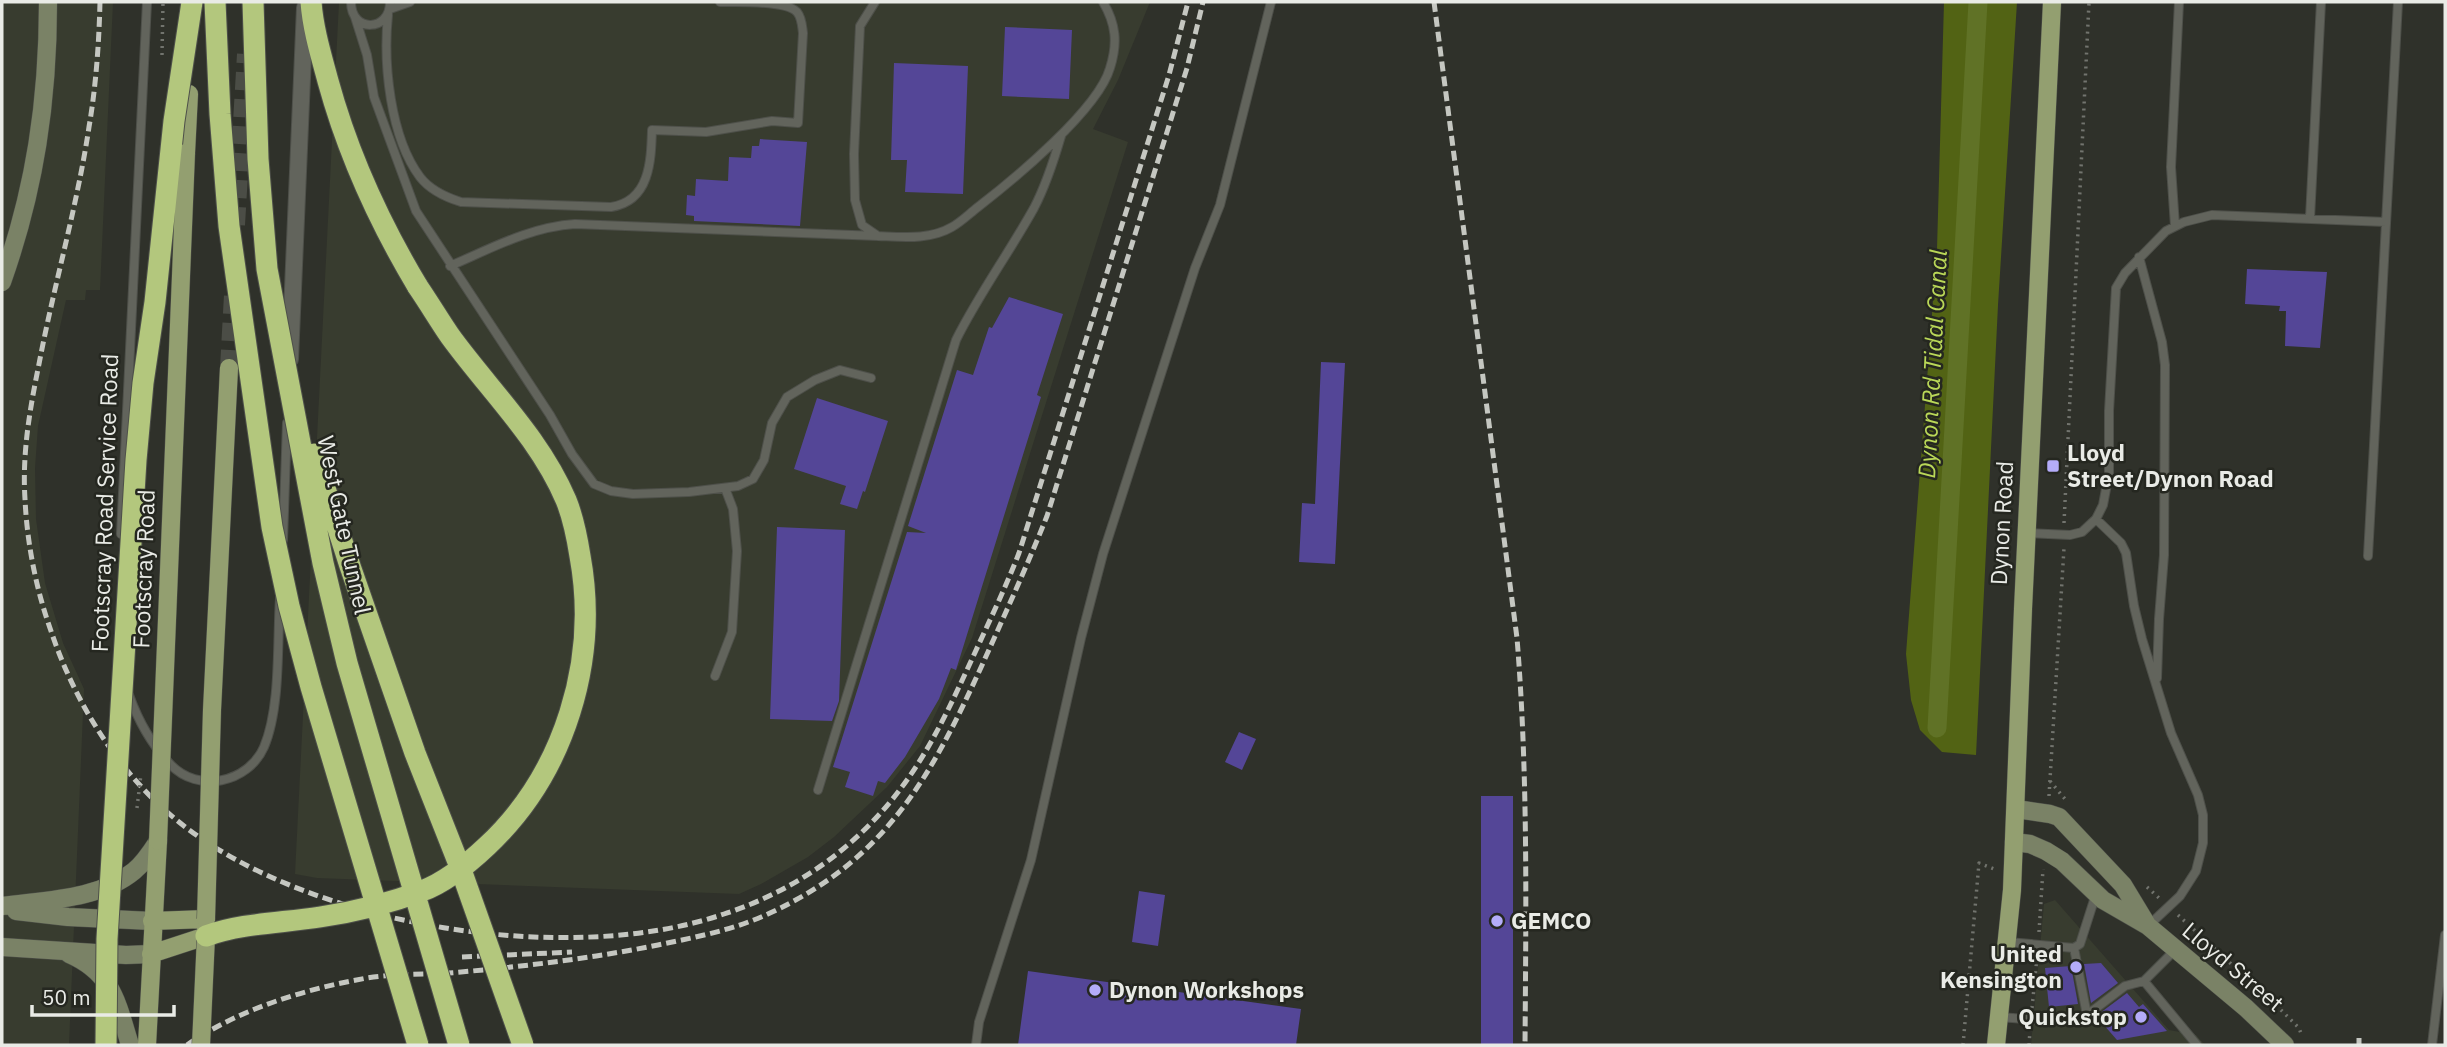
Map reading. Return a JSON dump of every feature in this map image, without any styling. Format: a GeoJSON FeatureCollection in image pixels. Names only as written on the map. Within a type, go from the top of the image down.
{"type":"FeatureCollection","features":[{"type":"Feature","properties":{"kind":"highway"},"geometry":{"type":"LineString","coordinates":[[106,1045],[107,939],[137,447],[174,121],[192,2]]}},
{"type":"Feature","properties":{"kind":"highway"},"geometry":{"type":"LineString","coordinates":[[215,2],[229,226],[272,527],[289,606],[319,713],[418,1045]]}},
{"type":"Feature","properties":{"kind":"highway","name":"West Gate Tunnel"},"geometry":{"type":"LineString","coordinates":[[253,2],[258,159],[267,269],[323,563],[347,663],[459,1045]]}},
{"type":"Feature","properties":{"kind":"highway"},"geometry":{"type":"LineString","coordinates":[[206,928],[239,927],[343,913],[424,890],[449,877],[501,833],[526,802],[550,762],[569,719],[580,676],[584,646],[587,610],[584,580],[576,534],[566,501],[548,465],[524,427],[451,337],[392,244],[340,125],[308,2]]}},
{"type":"Feature","properties":{"kind":"highway"},"geometry":{"type":"LineString","coordinates":[[284,358],[350,566],[406,728],[460,867],[523,1045]]}},
{"type":"Feature","properties":{"kind":"main road","name":"Dynon Road"},"geometry":{"type":"LineString","coordinates":[[1996,1045],[2013,876],[2026,533],[2052,2]]}},
{"type":"Feature","properties":{"kind":"main road","name":"Footscray Road"},"geometry":{"type":"LineString","coordinates":[[147,1045],[189,94]]}},
{"type":"Feature","properties":{"kind":"main road"},"geometry":{"type":"LineString","coordinates":[[201,1045],[213,683],[229,368]]}},
{"type":"Feature","properties":{"kind":"main road"},"geometry":{"type":"LineString","coordinates":[[152,921],[206,928]]}},
{"type":"Feature","properties":{"kind":"main road"},"geometry":{"type":"LineString","coordinates":[[151,954],[206,928]]}},
{"type":"Feature","properties":{"kind":"street"},"geometry":{"type":"LineString","coordinates":[[2,282],[25,209],[39,139],[46,83],[48,2]]}},
{"type":"Feature","properties":{"kind":"street"},"geometry":{"type":"LineString","coordinates":[[288,424],[308,2]]}},
{"type":"Feature","properties":{"kind":"street","name":"Lloyd Street"},"geometry":{"type":"LineString","coordinates":[[2016,809],[2059,817],[2123,886],[2148,926]]}},
{"type":"Feature","properties":{"kind":"street"},"geometry":{"type":"LineString","coordinates":[[2,907],[69,897],[115,883],[142,864],[158,841]]}},
{"type":"Feature","properties":{"kind":"street","name":"Lloyd Street"},"geometry":{"type":"LineString","coordinates":[[2014,842],[2030,844],[2062,861],[2096,894],[2148,926],[2246,1008],[2285,1045]]}},
{"type":"Feature","properties":{"kind":"street"},"geometry":{"type":"LineString","coordinates":[[2,907],[68,917],[152,921]]}},
{"type":"Feature","properties":{"kind":"street"},"geometry":{"type":"LineString","coordinates":[[2,947],[126,955],[151,954]]}},
{"type":"Feature","properties":{"kind":"street"},"geometry":{"type":"LineString","coordinates":[[60,950],[86,961],[105,980],[119,1010],[130,1045]]}},
{"type":"Feature","properties":{"kind":"lane","name":"Footscray Road Service Road"},"geometry":{"type":"LineString","coordinates":[[121,547],[127,370],[146,2]]}},
{"type":"Feature","properties":{"kind":"lane"},"geometry":{"type":"LineString","coordinates":[[351,2],[367,55],[374,97],[416,211],[594,484],[611,491],[633,494],[724,488],[754,479],[764,460],[772,423],[787,397],[815,380],[840,370],[871,378]]}},
{"type":"Feature","properties":{"kind":"lane"},"geometry":{"type":"LineString","coordinates":[[355,17],[359,22],[373,25],[379,23],[389,9],[410,2]]}},
{"type":"Feature","properties":{"kind":"lane"},"geometry":{"type":"LineString","coordinates":[[389,9],[386,35],[390,93],[403,143],[420,176],[434,190],[461,202],[617,206],[635,196],[643,186],[651,159],[652,130],[706,132],[772,121],[798,122],[802,22],[798,13],[781,4],[720,2]]}},
{"type":"Feature","properties":{"kind":"lane"},"geometry":{"type":"LineString","coordinates":[[875,2],[860,26],[854,154],[855,200],[862,225],[878,236]]}},
{"type":"Feature","properties":{"kind":"lane"},"geometry":{"type":"LineString","coordinates":[[450,266],[525,232],[575,223],[916,237],[952,228],[1007,184],[1089,105],[1110,70],[1116,36],[1112,16],[1103,2]]}},
{"type":"Feature","properties":{"kind":"lane"},"geometry":{"type":"LineString","coordinates":[[976,1045],[979,1022],[1031,860],[1081,638],[1103,554],[1195,268],[1220,205],[1271,2]]}},
{"type":"Feature","properties":{"kind":"lane"},"geometry":{"type":"LineString","coordinates":[[2175,226],[2171,167],[2179,2]]}},
{"type":"Feature","properties":{"kind":"lane"},"geometry":{"type":"LineString","coordinates":[[2310,218],[2321,2]]}},
{"type":"Feature","properties":{"kind":"lane"},"geometry":{"type":"LineString","coordinates":[[2368,556],[2398,2]]}},
{"type":"Feature","properties":{"kind":"lane"},"geometry":{"type":"LineString","coordinates":[[818,790],[956,340],[969,313],[1035,206],[1062,133]]}},
{"type":"Feature","properties":{"kind":"lane"},"geometry":{"type":"LineString","coordinates":[[2026,533],[2064,535],[2082,532],[2096,519],[2103,505],[2109,473],[2114,295],[2124,273],[2166,231],[2212,215],[2386,222]]}},
{"type":"Feature","properties":{"kind":"lane"},"geometry":{"type":"LineString","coordinates":[[2139,257],[2162,342],[2165,365],[2165,544],[2157,688]]}},
{"type":"Feature","properties":{"kind":"lane","name":"Footscray Road Service Road"},"geometry":{"type":"LineString","coordinates":[[120,561],[117,643],[125,684],[141,723],[177,771],[201,780],[228,780],[244,773],[263,750],[270,732],[276,680],[288,424]]}},
{"type":"Feature","properties":{"kind":"lane"},"geometry":{"type":"LineString","coordinates":[[715,676],[732,632],[737,551],[733,509],[724,488]]}},
{"type":"Feature","properties":{"kind":"lane"},"geometry":{"type":"LineString","coordinates":[[2096,519],[2121,543],[2126,553],[2137,622],[2171,733],[2201,805],[2203,843],[2199,862],[2191,880],[2176,900],[2148,926]]}},
{"type":"Feature","properties":{"kind":"lane"},"geometry":{"type":"LineString","coordinates":[[2008,942],[2074,948],[2080,944],[2096,894]]}},
{"type":"Feature","properties":{"kind":"lane"},"geometry":{"type":"LineString","coordinates":[[2432,1045],[2445,935]]}},
{"type":"Feature","properties":{"kind":"lane"},"geometry":{"type":"LineString","coordinates":[[2074,948],[2087,1015]]}},
{"type":"Feature","properties":{"kind":"lane"},"geometry":{"type":"LineString","coordinates":[[2000,1017],[2031,1020],[2087,1015],[2125,986],[2144,981],[2175,950]]}},
{"type":"Feature","properties":{"kind":"lane"},"geometry":{"type":"LineString","coordinates":[[2144,981],[2197,1045]]}},
{"type":"Feature","properties":{"kind":"path"},"geometry":{"type":"LineString","coordinates":[[2049,779],[2064,535],[2089,2]]}},
{"type":"Feature","properties":{"kind":"path"},"geometry":{"type":"LineString","coordinates":[[1963,1045],[1979,863],[2013,876]]}},
{"type":"Feature","properties":{"kind":"path"},"geometry":{"type":"LineString","coordinates":[[2029,1045],[2042,887]]}},
{"type":"Feature","properties":{"kind":"path"},"geometry":{"type":"LineString","coordinates":[[2191,927],[2299,1028]]}},
{"type":"Feature","properties":{"kind":"shaded area"},"geometry":{"type":"Polygon","coordinates":[[[2,2],[113,2],[100,290],[86,290],[85,300],[66,300],[38,426],[35,468],[36,519],[45,583],[63,643],[84,689],[69,1045],[2,1045],[2,2]]]}},
{"type":"Feature","properties":{"kind":"shaded area"},"geometry":{"type":"Polygon","coordinates":[[[339,2],[1150,2],[1118,80],[1093,129],[1128,142],[972,638],[920,746],[887,787],[834,837],[808,857],[761,884],[739,894],[317,878],[295,874],[339,2]]]}},
{"type":"Feature","properties":{"kind":"shaded area","name":"United Kensington"},"geometry":{"type":"Polygon","coordinates":[[[2055,900],[2169,1030],[2196,1035],[2205,1045],[2031,1045],[2044,904],[2055,900]]]}},
{"type":"Feature","properties":{"kind":"green space"},"geometry":{"type":"Polygon","coordinates":[[[1944,2],[2017,2],[1998,305],[1976,755],[1942,752],[1920,730],[1911,700],[1906,654],[1937,249],[1944,2]]]}},
{"type":"Feature","properties":{"kind":"building"},"geometry":{"type":"Polygon","coordinates":[[[1005,27],[1072,30],[1069,99],[1002,96],[1005,27]]]}},
{"type":"Feature","properties":{"kind":"building"},"geometry":{"type":"Polygon","coordinates":[[[894,63],[968,66],[963,194],[905,192],[907,160],[891,160],[894,63]]]}},
{"type":"Feature","properties":{"kind":"building"},"geometry":{"type":"Polygon","coordinates":[[[760,139],[807,142],[800,226],[694,221],[694,216],[686,215],[687,195],[695,196],[696,179],[728,181],[729,157],[751,158],[752,146],[759,146],[760,139]]]}},
{"type":"Feature","properties":{"kind":"building"},"geometry":{"type":"Polygon","coordinates":[[[2247,269],[2327,272],[2320,348],[2285,346],[2286,311],[2279,311],[2280,306],[2245,304],[2247,269]]]}},
{"type":"Feature","properties":{"kind":"building"},"geometry":{"type":"Polygon","coordinates":[[[1009,297],[1063,314],[1037,395],[1041,397],[956,670],[951,668],[939,699],[905,757],[885,783],[878,781],[873,796],[845,787],[850,772],[833,767],[907,532],[926,533],[908,526],[957,370],[973,375],[989,327],[992,328],[1009,297]]]}},
{"type":"Feature","properties":{"kind":"building"},"geometry":{"type":"Polygon","coordinates":[[[1321,362],[1345,363],[1335,564],[1299,562],[1302,503],[1315,504],[1321,362]]]}},
{"type":"Feature","properties":{"kind":"building"},"geometry":{"type":"Polygon","coordinates":[[[817,398],[888,421],[857,509],[840,504],[846,486],[794,469],[817,398]]]}},
{"type":"Feature","properties":{"kind":"building"},"geometry":{"type":"Polygon","coordinates":[[[777,527],[845,530],[839,701],[832,721],[770,719],[777,527]]]}},
{"type":"Feature","properties":{"kind":"building"},"geometry":{"type":"Polygon","coordinates":[[[1239,732],[1256,739],[1242,770],[1225,762],[1239,732]]]}},
{"type":"Feature","properties":{"kind":"building","name":"GEMCO"},"geometry":{"type":"Polygon","coordinates":[[[1481,796],[1513,796],[1513,1045],[1481,1045],[1481,796]]]}},
{"type":"Feature","properties":{"kind":"building"},"geometry":{"type":"Polygon","coordinates":[[[1139,891],[1165,895],[1158,946],[1132,942],[1139,891]]]}},
{"type":"Feature","properties":{"kind":"building"},"geometry":{"type":"Polygon","coordinates":[[[2101,963],[2118,983],[2091,1003],[2084,964],[2101,963]]]}},
{"type":"Feature","properties":{"kind":"building"},"geometry":{"type":"Polygon","coordinates":[[[2071,966],[2078,1004],[2049,1007],[2045,968],[2071,966]]]}},
{"type":"Feature","properties":{"kind":"building","name":"Dynon Workshops"},"geometry":{"type":"Polygon","coordinates":[[[1028,971],[1301,1009],[1296,1045],[1018,1045],[1028,971]]]}},
{"type":"Feature","properties":{"kind":"building"},"geometry":{"type":"Polygon","coordinates":[[[2127,993],[2139,1007],[2143,1004],[2167,1031],[2117,1040],[2096,1016],[2127,993]]]}},
{"type":"Feature","properties":{"kind":"waterway","name":"Dynon Rd Tidal Canal"},"geometry":{"type":"LineString","coordinates":[[1937,728],[1978,2]]}},
{"type":"Feature","properties":{"kind":"tunnel"},"geometry":{"type":"LineString","coordinates":[[236,225],[246,54]]}},
{"type":"Feature","properties":{"kind":"tunnel"},"geometry":{"type":"LineString","coordinates":[[229,368],[233,295]]}},
{"type":"Feature","properties":{"kind":"railway"},"geometry":{"type":"LineString","coordinates":[[100,2],[94,96],[78,187],[36,381],[24,482],[30,549],[37,582],[61,658],[86,710],[101,736],[137,782],[179,822],[233,858],[296,888],[367,911],[441,927],[517,936],[591,937],[661,930],[724,914],[786,887],[830,860],[866,828],[904,785],[919,762],[959,687],[1019,553],[1169,75],[1188,2]]}},
{"type":"Feature","properties":{"kind":"railway"},"geometry":{"type":"LineString","coordinates":[[187,1045],[250,1011],[344,983],[379,976],[461,972],[560,961],[658,945],[729,928],[770,913],[811,891],[845,867],[875,840],[901,810],[945,742],[983,663],[1047,516],[1187,68],[1203,2]]}},
{"type":"Feature","properties":{"kind":"railway"},"geometry":{"type":"LineString","coordinates":[[1434,2],[1517,638],[1525,791],[1525,1045]]}},
{"type":"Feature","properties":{"kind":"railway"},"geometry":{"type":"LineString","coordinates":[[462,957],[572,952]]}},
{"type":"Feature","properties":{"kind":"railway"},"geometry":{"type":"LineString","coordinates":[[2359,1038],[2359,1045]]}},
{"type":"Feature","properties":{"kind":"place","name":"Lloyd Street/Dynon Road"},"geometry":{"type":"Point","coordinates":[2053,466]}},
{"type":"Feature","properties":{"kind":"place","name":"GEMCO"},"geometry":{"type":"Point","coordinates":[1497,921]}},
{"type":"Feature","properties":{"kind":"place","name":"United Kensington"},"geometry":{"type":"Point","coordinates":[2076,967]}},
{"type":"Feature","properties":{"kind":"place","name":"Dynon Workshops"},"geometry":{"type":"Point","coordinates":[1095,990]}},
{"type":"Feature","properties":{"kind":"place","name":"Quickstop"},"geometry":{"type":"Point","coordinates":[2141,1017]}}]}
